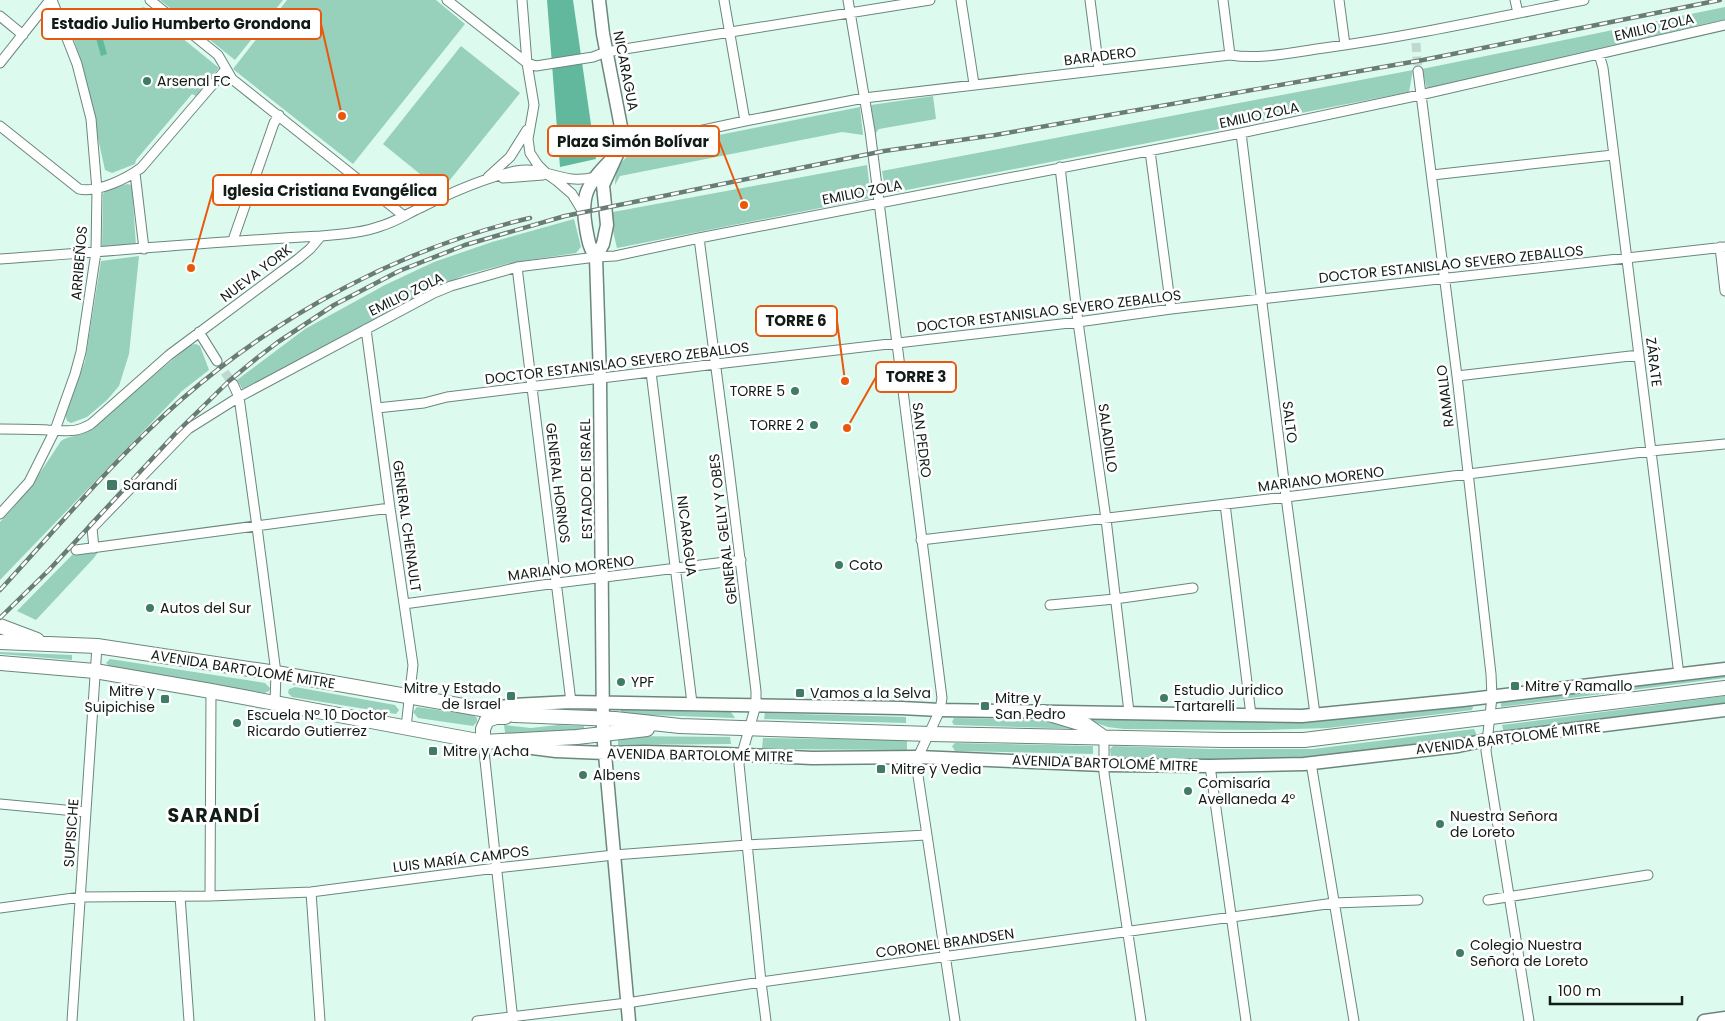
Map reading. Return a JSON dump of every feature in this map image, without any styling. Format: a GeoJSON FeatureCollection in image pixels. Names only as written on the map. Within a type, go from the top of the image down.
{"type":"FeatureCollection","features":[{"type":"Feature","properties":{"kind":"main road"},"geometry":{"type":"LineString","coordinates":[[0,626],[47,644]]}},
{"type":"Feature","properties":{"kind":"main road","name":"AVENIDA BARTOLOMÉ MITRE"},"geometry":{"type":"LineString","coordinates":[[0,642],[97,646],[276,673],[515,716],[603,726],[750,727],[930,734],[1304,740],[1725,688]]}},
{"type":"Feature","properties":{"kind":"main road","name":"AVENIDA BARTOLOMÉ MITRE"},"geometry":{"type":"LineString","coordinates":[[0,663],[95,671],[483,742],[577,737],[603,726]]}},
{"type":"Feature","properties":{"kind":"main road"},"geometry":{"type":"LineString","coordinates":[[1043,712],[1086,725],[1104,737]]}},
{"type":"Feature","properties":{"kind":"main road"},"geometry":{"type":"LineString","coordinates":[[483,742],[483,729],[487,720],[496,717],[515,716]]}},
{"type":"Feature","properties":{"kind":"street"},"geometry":{"type":"LineString","coordinates":[[0,63],[51,0]]}},
{"type":"Feature","properties":{"kind":"street","name":"ARRIBEÑOS"},"geometry":{"type":"LineString","coordinates":[[0,514],[29,482],[55,430],[81,352],[96,252],[97,190],[91,119],[77,64],[51,0]]}},
{"type":"Feature","properties":{"kind":"street"},"geometry":{"type":"LineString","coordinates":[[150,0],[218,55],[232,79],[404,216]]}},
{"type":"Feature","properties":{"kind":"street"},"geometry":{"type":"LineString","coordinates":[[446,0],[527,63],[536,66],[593,57],[606,52],[930,0]]}},
{"type":"Feature","properties":{"kind":"street"},"geometry":{"type":"LineString","coordinates":[[521,0],[527,63],[534,105],[528,146],[530,153],[547,174],[572,194],[583,212]]}},
{"type":"Feature","properties":{"kind":"street","name":"NICARAGUA"},"geometry":{"type":"LineString","coordinates":[[599,0],[606,52],[620,121],[622,139],[620,149]]}},
{"type":"Feature","properties":{"kind":"street"},"geometry":{"type":"LineString","coordinates":[[724,0],[745,121]]}},
{"type":"Feature","properties":{"kind":"street","name":"SAN PEDRO"},"geometry":{"type":"LineString","coordinates":[[848,0],[864,98],[942,698],[940,710],[918,757]]}},
{"type":"Feature","properties":{"kind":"street"},"geometry":{"type":"LineString","coordinates":[[960,0],[974,84]]}},
{"type":"Feature","properties":{"kind":"street"},"geometry":{"type":"LineString","coordinates":[[1090,0],[1100,70]]}},
{"type":"Feature","properties":{"kind":"street"},"geometry":{"type":"LineString","coordinates":[[1223,0],[1230,55]]}},
{"type":"Feature","properties":{"kind":"street"},"geometry":{"type":"LineString","coordinates":[[1339,0],[1345,45]]}},
{"type":"Feature","properties":{"kind":"street"},"geometry":{"type":"LineString","coordinates":[[1515,0],[1518,13]]}},
{"type":"Feature","properties":{"kind":"street","name":"BARADERO"},"geometry":{"type":"LineString","coordinates":[[620,149],[745,121],[864,98],[1230,55],[1252,58],[1345,45],[1415,38],[1518,13],[1584,0]]}},
{"type":"Feature","properties":{"kind":"street"},"geometry":{"type":"LineString","coordinates":[[0,16],[23,35]]}},
{"type":"Feature","properties":{"kind":"street","name":"EMILIO ZOLA"},"geometry":{"type":"LineString","coordinates":[[94,548],[92,528],[188,429],[238,397],[443,289],[516,267],[615,256],[1060,167],[1150,151],[1420,95],[1725,25]]}},
{"type":"Feature","properties":{"kind":"street","name":"ZÁRATE"},"geometry":{"type":"LineString","coordinates":[[1599,54],[1603,68],[1679,675]]}},
{"type":"Feature","properties":{"kind":"street"},"geometry":{"type":"LineString","coordinates":[[0,126],[79,189],[97,190],[135,173],[141,168],[226,69]]}},
{"type":"Feature","properties":{"kind":"street","name":"RAMALLO"},"geometry":{"type":"LineString","coordinates":[[1418,71],[1457,376],[1492,674],[1492,697],[1486,751],[1529,1021]]}},
{"type":"Feature","properties":{"kind":"street"},"geometry":{"type":"LineString","coordinates":[[233,240],[271,132],[279,115]]}},
{"type":"Feature","properties":{"kind":"street"},"geometry":{"type":"LineString","coordinates":[[480,182],[491,175],[510,157],[522,141],[530,123]]}},
{"type":"Feature","properties":{"kind":"street","name":"SALTO"},"geometry":{"type":"LineString","coordinates":[[1241,132],[1286,498],[1315,714]]}},
{"type":"Feature","properties":{"kind":"street","name":"ESTADO DE ISRAEL"},"geometry":{"type":"LineString","coordinates":[[620,149],[595,177],[587,191],[583,212],[590,247],[596,257],[600,378],[603,726],[629,1021]]}},
{"type":"Feature","properties":{"kind":"street","name":"ESTADO DE ISRAEL"},"geometry":{"type":"LineString","coordinates":[[596,257],[603,244],[608,225],[603,186],[620,149]]}},
{"type":"Feature","properties":{"kind":"street"},"geometry":{"type":"LineString","coordinates":[[1150,151],[1171,309]]}},
{"type":"Feature","properties":{"kind":"street"},"geometry":{"type":"LineString","coordinates":[[1432,175],[1613,155]]}},
{"type":"Feature","properties":{"kind":"street","name":"SALADILLO"},"geometry":{"type":"LineString","coordinates":[[1060,167],[1078,322],[1116,599],[1128,712]]}},
{"type":"Feature","properties":{"kind":"street"},"geometry":{"type":"LineString","coordinates":[[135,173],[144,249]]}},
{"type":"Feature","properties":{"kind":"street"},"geometry":{"type":"LineString","coordinates":[[0,259],[144,249],[233,240],[357,233],[379,227],[480,182],[496,177],[505,179],[547,174],[571,180],[595,177]]}},
{"type":"Feature","properties":{"kind":"street","name":"NUEVA YORK"},"geometry":{"type":"LineString","coordinates":[[0,429],[73,431],[83,429],[152,369],[199,332],[298,260],[321,236]]}},
{"type":"Feature","properties":{"kind":"street","name":"GENERAL GELLY Y OBES"},"geometry":{"type":"LineString","coordinates":[[699,238],[756,691],[756,705],[740,764],[766,1021]]}},
{"type":"Feature","properties":{"kind":"street"},"geometry":{"type":"LineString","coordinates":[[1722,247],[1725,292]]}},
{"type":"Feature","properties":{"kind":"street","name":"DOCTOR ESTANISLAO SEVERO ZEBALLOS"},"geometry":{"type":"LineString","coordinates":[[376,408],[424,403],[447,397],[1078,322],[1171,309],[1722,247]]}},
{"type":"Feature","properties":{"kind":"street","name":"GENERAL HORNOS"},"geometry":{"type":"LineString","coordinates":[[516,267],[571,702]]}},
{"type":"Feature","properties":{"kind":"street","name":"GENERAL CHENAULT"},"geometry":{"type":"LineString","coordinates":[[366,329],[413,665],[411,697],[406,727]]}},
{"type":"Feature","properties":{"kind":"street"},"geometry":{"type":"LineString","coordinates":[[199,332],[218,361]]}},
{"type":"Feature","properties":{"kind":"street"},"geometry":{"type":"LineString","coordinates":[[1457,376],[1639,355]]}},
{"type":"Feature","properties":{"kind":"street","name":"NICARAGUA"},"geometry":{"type":"LineString","coordinates":[[651,372],[692,703]]}},
{"type":"Feature","properties":{"kind":"street"},"geometry":{"type":"LineString","coordinates":[[233,384],[238,397],[257,527],[276,673],[275,703]]}},
{"type":"Feature","properties":{"kind":"street","name":"MARIANO MORENO"},"geometry":{"type":"LineString","coordinates":[[921,540],[1286,498],[1651,451],[1725,444]]}},
{"type":"Feature","properties":{"kind":"street"},"geometry":{"type":"LineString","coordinates":[[1225,504],[1251,715]]}},
{"type":"Feature","properties":{"kind":"street"},"geometry":{"type":"LineString","coordinates":[[76,550],[390,508]]}},
{"type":"Feature","properties":{"kind":"street","name":"MARIANO MORENO"},"geometry":{"type":"LineString","coordinates":[[404,604],[741,560]]}},
{"type":"Feature","properties":{"kind":"street"},"geometry":{"type":"LineString","coordinates":[[1050,605],[1116,599],[1193,588]]}},
{"type":"Feature","properties":{"kind":"street","name":"SUPISICHE"},"geometry":{"type":"LineString","coordinates":[[72,1021],[97,646]]}},
{"type":"Feature","properties":{"kind":"street","name":"AVENIDA BARTOLOMÉ MITRE"},"geometry":{"type":"LineString","coordinates":[[484,710],[513,705],[603,702],[1043,712],[1315,714],[1492,697],[1725,669]]}},
{"type":"Feature","properties":{"kind":"street"},"geometry":{"type":"LineString","coordinates":[[210,896],[211,691]]}},
{"type":"Feature","properties":{"kind":"street","name":"AVENIDA BARTOLOMÉ MITRE"},"geometry":{"type":"LineString","coordinates":[[483,742],[556,751],[605,753],[644,752],[812,758],[918,757],[1210,766],[1311,763],[1458,746],[1486,740],[1725,710]]}},
{"type":"Feature","properties":{"kind":"street"},"geometry":{"type":"LineString","coordinates":[[1104,737],[1104,773],[1141,1021]]}},
{"type":"Feature","properties":{"kind":"street"},"geometry":{"type":"LineString","coordinates":[[483,742],[513,1019]]}},
{"type":"Feature","properties":{"kind":"street"},"geometry":{"type":"LineString","coordinates":[[918,757],[917,769],[926,835],[955,1021]]}},
{"type":"Feature","properties":{"kind":"street"},"geometry":{"type":"LineString","coordinates":[[1311,763],[1354,1021]]}},
{"type":"Feature","properties":{"kind":"street"},"geometry":{"type":"LineString","coordinates":[[1210,766],[1246,1021]]}},
{"type":"Feature","properties":{"kind":"street"},"geometry":{"type":"LineString","coordinates":[[0,804],[86,812]]}},
{"type":"Feature","properties":{"kind":"street","name":"LUIS MARÍA CAMPOS"},"geometry":{"type":"LineString","coordinates":[[0,908],[81,897],[210,896],[310,892],[614,855],[926,835]]}},
{"type":"Feature","properties":{"kind":"street"},"geometry":{"type":"LineString","coordinates":[[1488,900],[1648,875]]}},
{"type":"Feature","properties":{"kind":"street"},"geometry":{"type":"LineString","coordinates":[[310,892],[320,1021]]}},
{"type":"Feature","properties":{"kind":"street"},"geometry":{"type":"LineString","coordinates":[[180,896],[189,1021]]}},
{"type":"Feature","properties":{"kind":"street","name":"CORONEL BRANDSEN"},"geometry":{"type":"LineString","coordinates":[[477,1021],[513,1019],[761,982],[1334,903],[1418,900]]}},
{"type":"Feature","properties":{"kind":"street"},"geometry":{"type":"LineString","coordinates":[[1704,1021],[1725,1018]]}},
{"type":"Feature","properties":{"kind":"shaded area","name":"Arsenal FC"},"geometry":{"type":"Polygon","coordinates":[[[160,0],[283,0],[235,60],[160,0]]]}},
{"type":"Feature","properties":{"kind":"shaded area"},"geometry":{"type":"Polygon","coordinates":[[[287,0],[436,0],[465,24],[353,164],[233,69],[287,0]]]}},
{"type":"Feature","properties":{"kind":"shaded area"},"geometry":{"type":"Polygon","coordinates":[[[547,0],[573,0],[596,159],[560,167],[547,0]]]}},
{"type":"Feature","properties":{"kind":"shaded area","name":"Arsenal FC"},"geometry":{"type":"Polygon","coordinates":[[[144,7],[219,68],[196,96],[192,94],[136,160],[135,164],[112,173],[105,170],[80,57],[70,29],[144,7]]]}},
{"type":"Feature","properties":{"kind":"shaded area"},"geometry":{"type":"Polygon","coordinates":[[[1725,7],[1725,20],[1427,89],[1422,69],[1725,7]]]}},
{"type":"Feature","properties":{"kind":"shaded area"},"geometry":{"type":"Polygon","coordinates":[[[100,29],[107,54],[101,56],[94,31],[100,29]]]}},
{"type":"Feature","properties":{"kind":"shaded area"},"geometry":{"type":"Polygon","coordinates":[[[461,46],[520,93],[441,191],[383,144],[461,46]]]}},
{"type":"Feature","properties":{"kind":"shaded area"},"geometry":{"type":"Polygon","coordinates":[[[1413,70],[1409,92],[886,194],[882,171],[1413,70]]]}},
{"type":"Feature","properties":{"kind":"shaded area"},"geometry":{"type":"Polygon","coordinates":[[[933,96],[936,119],[879,129],[875,134],[871,105],[933,96]]]}},
{"type":"Feature","properties":{"kind":"shaded area"},"geometry":{"type":"Polygon","coordinates":[[[860,107],[863,135],[842,132],[620,176],[615,185],[616,174],[620,166],[634,152],[860,107]]]}},
{"type":"Feature","properties":{"kind":"shaded area"},"geometry":{"type":"Polygon","coordinates":[[[867,165],[871,198],[617,248],[612,227],[613,212],[867,165]]]}},
{"type":"Feature","properties":{"kind":"shaded area"},"geometry":{"type":"Polygon","coordinates":[[[127,184],[132,185],[136,246],[102,248],[103,194],[107,190],[127,184]]]}},
{"type":"Feature","properties":{"kind":"shaded area"},"geometry":{"type":"Polygon","coordinates":[[[574,219],[581,247],[576,253],[510,263],[465,275],[434,288],[243,390],[237,380],[305,329],[385,285],[434,262],[492,242],[574,219]]]}},
{"type":"Feature","properties":{"kind":"shaded area"},"geometry":{"type":"Polygon","coordinates":[[[139,256],[129,354],[119,386],[107,400],[87,417],[71,423],[67,421],[65,414],[85,361],[101,261],[139,256]]]}},
{"type":"Feature","properties":{"kind":"shaded area"},"geometry":{"type":"Polygon","coordinates":[[[196,344],[200,346],[209,370],[182,391],[0,580],[0,522],[25,493],[61,441],[87,432],[190,345],[196,344]]]}},
{"type":"Feature","properties":{"kind":"shaded area"},"geometry":{"type":"Polygon","coordinates":[[[99,551],[36,620],[17,611],[73,554],[99,551]]]}},
{"type":"Feature","properties":{"kind":"shaded area"},"geometry":{"type":"Polygon","coordinates":[[[0,652],[72,655],[72,660],[0,654],[0,652]]]}},
{"type":"Feature","properties":{"kind":"shaded area"},"geometry":{"type":"Polygon","coordinates":[[[110,659],[265,683],[270,688],[269,691],[264,693],[110,667],[106,663],[110,659]]]}},
{"type":"Feature","properties":{"kind":"shaded area"},"geometry":{"type":"Polygon","coordinates":[[[1725,673],[1725,678],[1501,707],[1501,700],[1725,673]]]}},
{"type":"Feature","properties":{"kind":"shaded area"},"geometry":{"type":"Polygon","coordinates":[[[295,687],[395,705],[399,710],[396,714],[292,697],[288,693],[289,689],[295,687]]]}},
{"type":"Feature","properties":{"kind":"shaded area"},"geometry":{"type":"Polygon","coordinates":[[[1725,696],[1725,704],[1504,733],[1502,725],[1725,696]]]}},
{"type":"Feature","properties":{"kind":"shaded area"},"geometry":{"type":"Polygon","coordinates":[[[1471,703],[1472,710],[1328,728],[1261,730],[1124,729],[1108,727],[1079,717],[1260,720],[1471,703]]]}},
{"type":"Feature","properties":{"kind":"shaded area"},"geometry":{"type":"Polygon","coordinates":[[[417,707],[473,715],[477,718],[477,722],[473,726],[418,718],[413,712],[417,707]]]}},
{"type":"Feature","properties":{"kind":"shaded area"},"geometry":{"type":"Polygon","coordinates":[[[621,710],[731,712],[735,718],[621,714],[621,710]]]}},
{"type":"Feature","properties":{"kind":"shaded area"},"geometry":{"type":"Polygon","coordinates":[[[765,713],[906,717],[906,723],[764,719],[765,713]]]}},
{"type":"Feature","properties":{"kind":"shaded area"},"geometry":{"type":"Polygon","coordinates":[[[954,718],[1061,720],[1086,729],[954,725],[952,722],[954,718]]]}},
{"type":"Feature","properties":{"kind":"shaded area"},"geometry":{"type":"Polygon","coordinates":[[[504,725],[531,728],[558,725],[584,726],[584,732],[506,739],[504,725]]]}},
{"type":"Feature","properties":{"kind":"shaded area"},"geometry":{"type":"Polygon","coordinates":[[[1474,729],[1475,736],[1312,757],[1209,761],[1111,759],[1110,749],[1113,746],[1209,749],[1313,749],[1474,729]]]}},
{"type":"Feature","properties":{"kind":"shaded area"},"geometry":{"type":"Polygon","coordinates":[[[618,736],[730,737],[731,744],[618,745],[618,736]]]}},
{"type":"Feature","properties":{"kind":"shaded area"},"geometry":{"type":"Polygon","coordinates":[[[763,738],[907,740],[907,750],[762,749],[763,738]]]}},
{"type":"Feature","properties":{"kind":"shaded area"},"geometry":{"type":"Polygon","coordinates":[[[955,743],[1093,746],[1093,754],[955,751],[952,746],[955,743]]]}},
{"type":"Feature","properties":{"kind":"tunnel"},"geometry":{"type":"LineString","coordinates":[[1416,43],[1418,71]]}},
{"type":"Feature","properties":{"kind":"tunnel"},"geometry":{"type":"LineString","coordinates":[[217,361],[233,384]]}},
{"type":"Feature","properties":{"kind":"railway"},"geometry":{"type":"LineString","coordinates":[[0,618],[49,570],[175,434],[229,381],[257,358],[334,305],[399,271],[465,245],[565,216],[884,151],[995,135],[1423,60],[1720,0]]}},
{"type":"Feature","properties":{"kind":"railway"},"geometry":{"type":"LineString","coordinates":[[0,590],[134,444],[182,399],[260,339],[302,312],[390,266],[482,231],[530,218]]}},
{"type":"Feature","properties":{"kind":"place","name":"Arsenal FC"},"geometry":{"type":"Point","coordinates":[147,81]}},
{"type":"Feature","properties":{"kind":"place","name":"Estadio Julio Humberto Grondona"},"geometry":{"type":"Point","coordinates":[342,116]}},
{"type":"Feature","properties":{"kind":"place","name":"Plaza Simón Bolívar"},"geometry":{"type":"Point","coordinates":[744,205]}},
{"type":"Feature","properties":{"kind":"place","name":"Iglesia Cristiana Evangélica"},"geometry":{"type":"Point","coordinates":[191,268]}},
{"type":"Feature","properties":{"kind":"place","name":"TORRE 6"},"geometry":{"type":"Point","coordinates":[845,381]}},
{"type":"Feature","properties":{"kind":"place","name":"TORRE 5"},"geometry":{"type":"Point","coordinates":[795,391]}},
{"type":"Feature","properties":{"kind":"place","name":"TORRE 2"},"geometry":{"type":"Point","coordinates":[814,425]}},
{"type":"Feature","properties":{"kind":"place","name":"TORRE 3"},"geometry":{"type":"Point","coordinates":[847,428]}},
{"type":"Feature","properties":{"kind":"place","name":"Sarandí"},"geometry":{"type":"Point","coordinates":[112,485]}},
{"type":"Feature","properties":{"kind":"place","name":"Coto"},"geometry":{"type":"Point","coordinates":[839,565]}},
{"type":"Feature","properties":{"kind":"place","name":"Autos del Sur"},"geometry":{"type":"Point","coordinates":[150,608]}},
{"type":"Feature","properties":{"kind":"place","name":"YPF"},"geometry":{"type":"Point","coordinates":[621,682]}},
{"type":"Feature","properties":{"kind":"place","name":"Mitre y Ramallo"},"geometry":{"type":"Point","coordinates":[1515,686]}},
{"type":"Feature","properties":{"kind":"place","name":"Vamos a la Selva"},"geometry":{"type":"Point","coordinates":[800,693]}},
{"type":"Feature","properties":{"kind":"place","name":"Mitre y Estado de Israel"},"geometry":{"type":"Point","coordinates":[511,696]}},
{"type":"Feature","properties":{"kind":"place","name":"Estudio Juridico Tartarelli"},"geometry":{"type":"Point","coordinates":[1164,698]}},
{"type":"Feature","properties":{"kind":"place","name":"Mitre y Suipichise"},"geometry":{"type":"Point","coordinates":[165,699]}},
{"type":"Feature","properties":{"kind":"place","name":"Mitre y San Pedro"},"geometry":{"type":"Point","coordinates":[985,706]}},
{"type":"Feature","properties":{"kind":"place","name":"Escuela Nº 10 Doctor Ricardo Gutierrez"},"geometry":{"type":"Point","coordinates":[237,723]}},
{"type":"Feature","properties":{"kind":"place","name":"Mitre y Acha"},"geometry":{"type":"Point","coordinates":[433,751]}},
{"type":"Feature","properties":{"kind":"place","name":"Mitre y Vedia"},"geometry":{"type":"Point","coordinates":[881,769]}},
{"type":"Feature","properties":{"kind":"place","name":"Albens"},"geometry":{"type":"Point","coordinates":[583,775]}},
{"type":"Feature","properties":{"kind":"place","name":"Comisaría Avellaneda 4°"},"geometry":{"type":"Point","coordinates":[1188,791]}},
{"type":"Feature","properties":{"kind":"place","name":"Nuestra Señora de Loreto"},"geometry":{"type":"Point","coordinates":[1440,824]}},
{"type":"Feature","properties":{"kind":"place","name":"Colegio Nuestra Señora de Loreto"},"geometry":{"type":"Point","coordinates":[1460,953]}},
{"type":"Feature","properties":{"kind":"district","name":"SARANDÍ"},"geometry":{"type":"Point","coordinates":[214,815]}}]}
